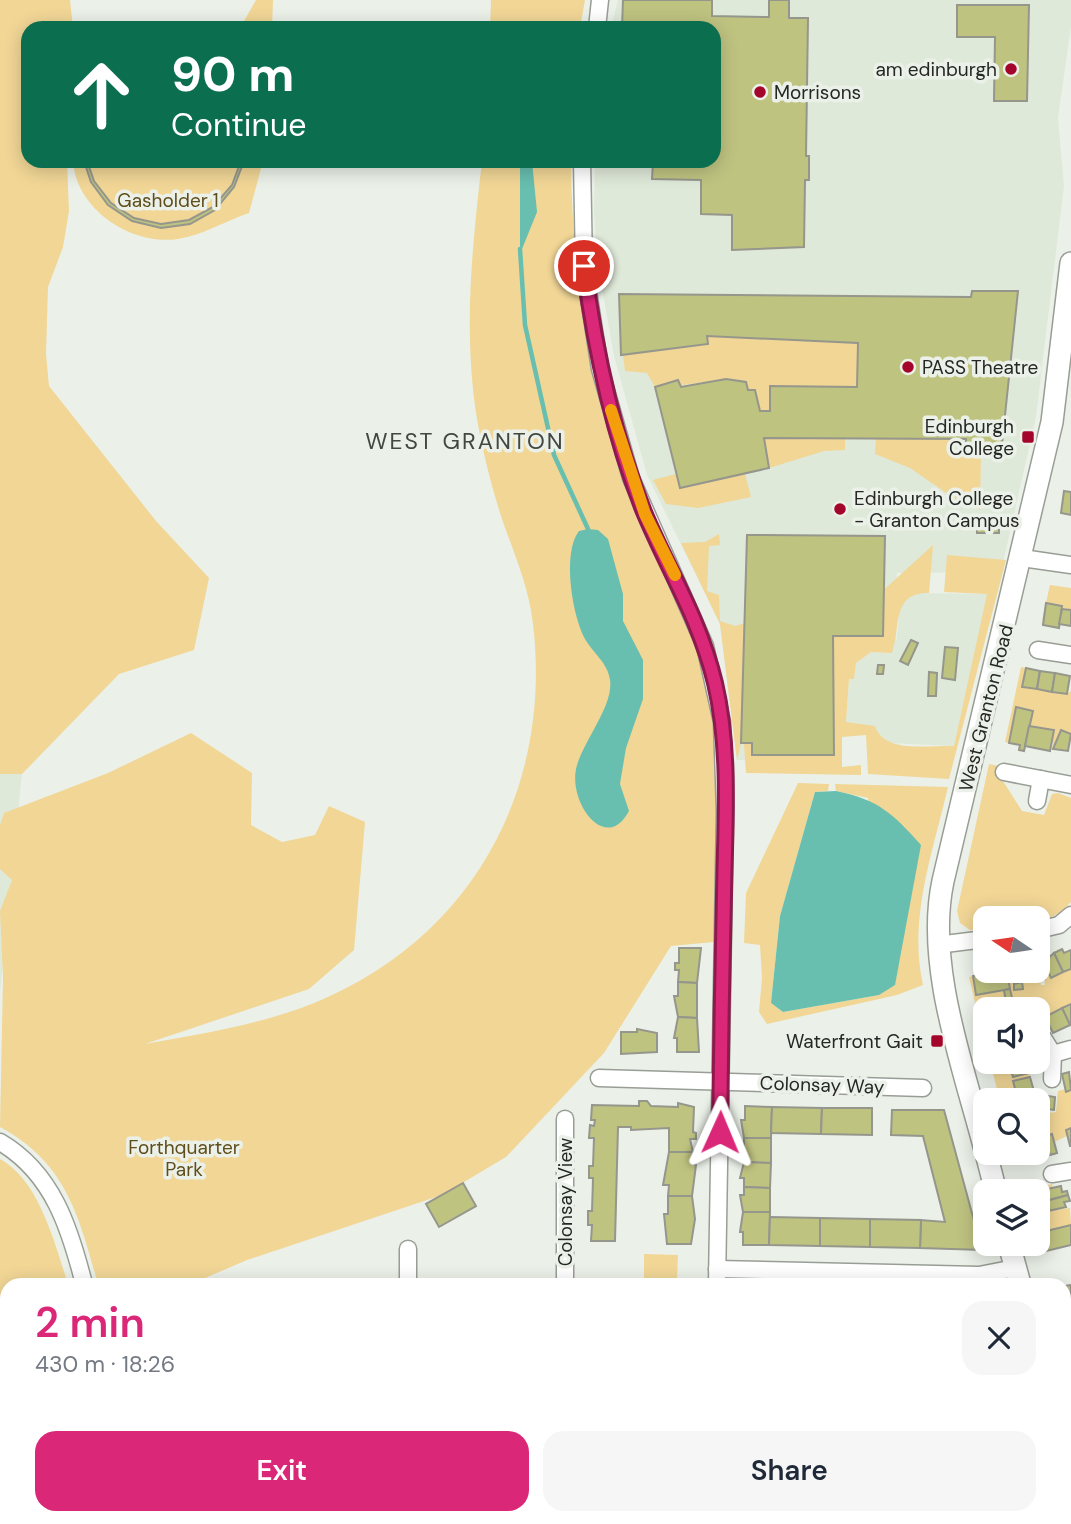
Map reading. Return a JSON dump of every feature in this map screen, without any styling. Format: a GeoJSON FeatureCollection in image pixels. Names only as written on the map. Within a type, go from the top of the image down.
{"type":"FeatureCollection","features":[{"type":"Feature","properties":{"kind":"street"},"geometry":{"type":"LineString","coordinates":[[598,21],[600,0]]}},
{"type":"Feature","properties":{"kind":"street"},"geometry":{"type":"LineString","coordinates":[[582,168],[584,266],[600,369],[631,478],[696,620],[715,685],[722,722],[725,778],[717,1277],[1018,1276],[1012,1256]]}},
{"type":"Feature","properties":{"kind":"street","name":"West Granton Road"},"geometry":{"type":"LineString","coordinates":[[973,1100],[945,989],[937,944],[937,922],[943,881],[1022,558],[1052,422],[1071,263]]}},
{"type":"Feature","properties":{"kind":"street"},"geometry":{"type":"LineString","coordinates":[[1022,558],[1071,565]]}},
{"type":"Feature","properties":{"kind":"street"},"geometry":{"type":"LineString","coordinates":[[1038,650],[1071,655]]}},
{"type":"Feature","properties":{"kind":"street"},"geometry":{"type":"LineString","coordinates":[[1004,772],[1071,785]]}},
{"type":"Feature","properties":{"kind":"street"},"geometry":{"type":"LineString","coordinates":[[1037,801],[1041,779]]}},
{"type":"Feature","properties":{"kind":"street"},"geometry":{"type":"LineString","coordinates":[[1050,927],[1069,921]]}},
{"type":"Feature","properties":{"kind":"street"},"geometry":{"type":"LineString","coordinates":[[937,944],[973,940]]}},
{"type":"Feature","properties":{"kind":"street"},"geometry":{"type":"LineString","coordinates":[[1050,1049],[1053,1054],[1052,1079]]}},
{"type":"Feature","properties":{"kind":"street"},"geometry":{"type":"LineString","coordinates":[[1053,1054],[1071,1049]]}},
{"type":"Feature","properties":{"kind":"street","name":"Colonsay Way"},"geometry":{"type":"LineString","coordinates":[[599,1078],[923,1088]]}},
{"type":"Feature","properties":{"kind":"street","name":"Colonsay View"},"geometry":{"type":"LineString","coordinates":[[565,1119],[565,1278]]}},
{"type":"Feature","properties":{"kind":"street"},"geometry":{"type":"LineString","coordinates":[[0,1142],[27,1164],[54,1197],[72,1236],[82,1278]]}},
{"type":"Feature","properties":{"kind":"street"},"geometry":{"type":"LineString","coordinates":[[1052,1174],[1071,1171]]}},
{"type":"Feature","properties":{"kind":"street"},"geometry":{"type":"LineString","coordinates":[[408,1249],[408,1278]]}},
{"type":"Feature","properties":{"kind":"shaded area"},"geometry":{"type":"Polygon","coordinates":[[[618,0],[1071,0],[1071,27],[1058,118],[1064,186],[1036,417],[1001,572],[897,573],[896,644],[900,604],[908,597],[921,593],[988,594],[954,746],[888,743],[878,734],[846,723],[849,678],[854,678],[856,663],[871,652],[892,653],[846,644],[841,766],[737,760],[720,624],[647,475],[614,356],[597,260],[594,211],[595,168],[721,168],[721,21],[613,21],[618,0]]]}},
{"type":"Feature","properties":{"kind":"shaded area"},"geometry":{"type":"Polygon","coordinates":[[[0,774],[22,774],[0,992],[0,774]]]}},
{"type":"Feature","properties":{"kind":"green space"},"geometry":{"type":"Polygon","coordinates":[[[0,0],[70,0],[72,21],[21,21],[21,168],[67,168],[69,211],[63,247],[48,287],[46,354],[49,386],[156,521],[209,578],[194,650],[119,674],[22,774],[0,774],[0,0]]]}},
{"type":"Feature","properties":{"kind":"green space"},"geometry":{"type":"Polygon","coordinates":[[[256,0],[273,0],[272,21],[244,21],[256,0]]]}},
{"type":"Feature","properties":{"kind":"green space"},"geometry":{"type":"Polygon","coordinates":[[[491,0],[585,0],[581,21],[490,21],[491,0]]]}},
{"type":"Feature","properties":{"kind":"green space","name":"Gasholder 1"},"geometry":{"type":"Polygon","coordinates":[[[74,168],[261,168],[249,213],[196,234],[160,240],[142,237],[109,221],[95,209],[76,178],[74,168]]]}},
{"type":"Feature","properties":{"kind":"green space","name":"Forthquarter Park"},"geometry":{"type":"Polygon","coordinates":[[[481,168],[571,168],[581,302],[598,394],[624,484],[643,534],[673,589],[685,618],[708,694],[718,786],[714,942],[671,946],[604,1053],[506,1157],[442,1195],[247,1260],[205,1278],[96,1278],[76,1214],[55,1175],[41,1157],[23,1141],[0,1127],[3,977],[0,911],[12,880],[0,869],[0,825],[4,813],[108,773],[191,733],[252,773],[251,825],[282,842],[315,835],[329,806],[365,822],[354,950],[309,989],[145,1044],[262,1020],[330,996],[382,967],[426,932],[464,891],[494,845],[516,794],[530,740],[536,683],[533,624],[528,598],[503,522],[479,432],[470,354],[470,290],[481,168]]]}},
{"type":"Feature","properties":{"kind":"green space"},"geometry":{"type":"Polygon","coordinates":[[[707,336],[858,343],[857,387],[771,386],[770,411],[760,411],[755,390],[748,390],[746,382],[723,381],[655,387],[647,373],[625,371],[623,355],[708,344],[707,336]]]}},
{"type":"Feature","properties":{"kind":"green space"},"geometry":{"type":"Polygon","coordinates":[[[764,438],[845,438],[845,450],[824,451],[769,468],[764,438]]]}},
{"type":"Feature","properties":{"kind":"green space"},"geometry":{"type":"Polygon","coordinates":[[[876,439],[951,439],[952,451],[981,451],[980,510],[955,499],[910,468],[875,454],[876,439]]]}},
{"type":"Feature","properties":{"kind":"green space"},"geometry":{"type":"Polygon","coordinates":[[[676,474],[680,488],[745,474],[751,497],[698,508],[666,504],[653,480],[676,474]]]}},
{"type":"Feature","properties":{"kind":"green space"},"geometry":{"type":"Polygon","coordinates":[[[719,534],[720,545],[709,546],[707,591],[719,595],[720,621],[735,626],[745,623],[741,743],[737,760],[720,624],[681,543],[705,542],[719,534]]]}},
{"type":"Feature","properties":{"kind":"green space"},"geometry":{"type":"Polygon","coordinates":[[[933,545],[929,593],[908,598],[903,605],[892,653],[871,652],[856,663],[854,679],[849,679],[846,722],[875,726],[880,735],[897,744],[920,747],[954,746],[987,594],[944,592],[947,555],[1006,560],[949,779],[868,774],[866,735],[842,737],[842,767],[861,765],[861,775],[746,773],[744,744],[752,743],[752,755],[834,755],[833,636],[933,545]]]}},
{"type":"Feature","properties":{"kind":"green space"},"geometry":{"type":"Polygon","coordinates":[[[1050,585],[1071,588],[1071,610],[1047,603],[1041,625],[1050,585]]]}},
{"type":"Feature","properties":{"kind":"green space"},"geometry":{"type":"Polygon","coordinates":[[[1021,667],[1026,668],[1023,687],[1067,694],[1071,691],[1071,734],[1061,730],[1052,751],[1054,731],[1029,726],[1032,711],[1016,708],[1009,743],[1005,742],[1021,667]]]}},
{"type":"Feature","properties":{"kind":"green space"},"geometry":{"type":"Polygon","coordinates":[[[989,764],[999,766],[998,773],[1022,811],[1044,815],[1052,794],[1058,793],[1071,798],[1071,902],[1061,912],[1050,918],[1050,906],[973,906],[973,930],[970,930],[960,923],[957,911],[989,764]]]}},
{"type":"Feature","properties":{"kind":"green space"},"geometry":{"type":"Polygon","coordinates":[[[798,783],[829,784],[828,791],[815,792],[780,916],[771,1003],[783,1012],[879,995],[868,798],[836,791],[835,784],[948,787],[920,910],[919,960],[923,985],[897,995],[767,1024],[759,1012],[762,978],[760,945],[744,943],[746,893],[798,783]]]}},
{"type":"Feature","properties":{"kind":"green space"},"geometry":{"type":"Polygon","coordinates":[[[1071,969],[1071,1004],[1050,1014],[1050,997],[1011,997],[1009,984],[1014,984],[1015,990],[1023,989],[1022,984],[1050,984],[1050,974],[1052,977],[1071,969]]]}},
{"type":"Feature","properties":{"kind":"green space"},"geometry":{"type":"Polygon","coordinates":[[[973,976],[976,995],[1004,990],[1005,997],[974,997],[969,977],[973,976]]]}},
{"type":"Feature","properties":{"kind":"green space"},"geometry":{"type":"Polygon","coordinates":[[[993,1074],[1012,1074],[1013,1077],[1029,1074],[1030,1077],[1013,1081],[1015,1088],[997,1088],[993,1074]]]}},
{"type":"Feature","properties":{"kind":"green space"},"geometry":{"type":"Polygon","coordinates":[[[1071,1090],[1071,1128],[1066,1130],[1067,1136],[1054,1142],[1050,1134],[1050,1113],[1056,1112],[1058,1091],[1071,1090]]]}},
{"type":"Feature","properties":{"kind":"green space"},"geometry":{"type":"Polygon","coordinates":[[[0,1159],[14,1169],[35,1197],[51,1232],[66,1278],[0,1278],[0,1159]]]}},
{"type":"Feature","properties":{"kind":"green space"},"geometry":{"type":"Polygon","coordinates":[[[1070,1208],[1071,1225],[1050,1230],[1050,1211],[1070,1208]]]}},
{"type":"Feature","properties":{"kind":"green space"},"geometry":{"type":"Polygon","coordinates":[[[644,1254],[678,1255],[677,1278],[644,1278],[644,1254]]]}},
{"type":"Feature","properties":{"kind":"water"},"geometry":{"type":"Polygon","coordinates":[[[520,168],[533,168],[537,212],[520,254],[520,168]]]}},
{"type":"Feature","properties":{"kind":"water"},"geometry":{"type":"Polygon","coordinates":[[[598,530],[608,539],[623,594],[623,621],[643,660],[643,699],[626,748],[620,784],[629,811],[620,823],[610,828],[600,826],[591,819],[578,796],[575,783],[579,758],[603,712],[610,690],[609,674],[585,639],[573,600],[571,554],[579,531],[598,530]]]}},
{"type":"Feature","properties":{"kind":"water"},"geometry":{"type":"Polygon","coordinates":[[[836,791],[884,809],[921,845],[895,985],[879,995],[783,1012],[771,1003],[780,916],[815,792],[836,791]]]}},
{"type":"Feature","properties":{"kind":"building","name":"Morrisons"},"geometry":{"type":"Polygon","coordinates":[[[623,0],[712,0],[712,16],[769,17],[769,0],[789,0],[789,18],[808,18],[806,156],[809,156],[809,180],[805,180],[804,247],[732,250],[732,215],[701,214],[701,180],[652,179],[653,168],[721,168],[721,21],[622,21],[623,0]]]}},
{"type":"Feature","properties":{"kind":"building","name":"am edinburgh"},"geometry":{"type":"Polygon","coordinates":[[[957,5],[1029,5],[1027,101],[994,101],[995,37],[957,37],[957,5]]]}},
{"type":"Feature","properties":{"kind":"building"},"geometry":{"type":"Polygon","coordinates":[[[86,168],[89,168],[94,181],[111,203],[134,218],[161,224],[189,220],[213,207],[232,185],[238,168],[241,168],[234,187],[215,210],[190,224],[161,228],[132,221],[108,205],[91,182],[86,168]]]}},
{"type":"Feature","properties":{"kind":"building"},"geometry":{"type":"Polygon","coordinates":[[[972,291],[1018,291],[1002,444],[966,444],[966,439],[764,438],[769,468],[680,488],[655,387],[678,380],[681,387],[726,379],[746,382],[748,390],[755,390],[760,411],[770,411],[770,386],[857,387],[858,343],[707,336],[708,344],[621,355],[619,294],[971,297],[972,291]]]}},
{"type":"Feature","properties":{"kind":"building"},"geometry":{"type":"Polygon","coordinates":[[[1064,491],[1071,492],[1071,515],[1061,513],[1064,491]]]}},
{"type":"Feature","properties":{"kind":"building"},"geometry":{"type":"Polygon","coordinates":[[[977,521],[999,521],[999,533],[977,533],[977,521]]]}},
{"type":"Feature","properties":{"kind":"building"},"geometry":{"type":"Polygon","coordinates":[[[747,535],[885,536],[883,636],[833,636],[834,755],[752,755],[752,743],[741,743],[747,535]]]}},
{"type":"Feature","properties":{"kind":"building"},"geometry":{"type":"Polygon","coordinates":[[[1046,603],[1062,606],[1059,628],[1043,625],[1046,603]]]}},
{"type":"Feature","properties":{"kind":"building"},"geometry":{"type":"Polygon","coordinates":[[[1062,609],[1071,610],[1071,626],[1059,624],[1062,609]]]}},
{"type":"Feature","properties":{"kind":"building"},"geometry":{"type":"Polygon","coordinates":[[[911,640],[918,643],[908,665],[900,661],[911,640]]]}},
{"type":"Feature","properties":{"kind":"building"},"geometry":{"type":"Polygon","coordinates":[[[945,647],[958,648],[955,680],[942,678],[945,647]]]}},
{"type":"Feature","properties":{"kind":"building"},"geometry":{"type":"Polygon","coordinates":[[[878,665],[884,665],[883,674],[877,674],[878,665]]]}},
{"type":"Feature","properties":{"kind":"building"},"geometry":{"type":"Polygon","coordinates":[[[1026,668],[1040,671],[1037,689],[1022,687],[1026,668]]]}},
{"type":"Feature","properties":{"kind":"building"},"geometry":{"type":"Polygon","coordinates":[[[1040,671],[1055,673],[1052,692],[1037,689],[1040,671]]]}},
{"type":"Feature","properties":{"kind":"building"},"geometry":{"type":"Polygon","coordinates":[[[929,672],[937,673],[936,696],[928,696],[929,672]]]}},
{"type":"Feature","properties":{"kind":"building"},"geometry":{"type":"Polygon","coordinates":[[[1055,673],[1070,676],[1067,694],[1052,692],[1055,673]]]}},
{"type":"Feature","properties":{"kind":"building"},"geometry":{"type":"Polygon","coordinates":[[[1016,707],[1033,711],[1024,751],[1019,750],[1020,745],[1009,743],[1016,707]]]}},
{"type":"Feature","properties":{"kind":"building"},"geometry":{"type":"Polygon","coordinates":[[[1029,726],[1054,730],[1050,751],[1025,746],[1029,726]]]}},
{"type":"Feature","properties":{"kind":"building"},"geometry":{"type":"Polygon","coordinates":[[[1061,730],[1071,734],[1068,751],[1053,749],[1061,730]]]}},
{"type":"Feature","properties":{"kind":"building"},"geometry":{"type":"Polygon","coordinates":[[[679,948],[701,948],[697,983],[678,982],[679,970],[675,970],[675,963],[679,963],[679,948]]]}},
{"type":"Feature","properties":{"kind":"building"},"geometry":{"type":"Polygon","coordinates":[[[1062,949],[1064,953],[1071,950],[1071,969],[1063,972],[1054,953],[1062,949]]]}},
{"type":"Feature","properties":{"kind":"building"},"geometry":{"type":"Polygon","coordinates":[[[1054,953],[1063,972],[1051,978],[1050,976],[1050,957],[1054,953]]]}},
{"type":"Feature","properties":{"kind":"building"},"geometry":{"type":"Polygon","coordinates":[[[678,982],[697,983],[697,1018],[678,1017],[674,996],[678,996],[678,982]]]}},
{"type":"Feature","properties":{"kind":"building"},"geometry":{"type":"Polygon","coordinates":[[[974,984],[1009,984],[1010,989],[976,995],[974,984]]]}},
{"type":"Feature","properties":{"kind":"building"},"geometry":{"type":"Polygon","coordinates":[[[1014,984],[1022,984],[1023,989],[1014,990],[1014,984]]]}},
{"type":"Feature","properties":{"kind":"building"},"geometry":{"type":"Polygon","coordinates":[[[1010,989],[1012,997],[1005,997],[1004,990],[1010,989]]]}},
{"type":"Feature","properties":{"kind":"building"},"geometry":{"type":"Polygon","coordinates":[[[1071,1004],[1071,1024],[1070,1025],[1062,1008],[1071,1004]]]}},
{"type":"Feature","properties":{"kind":"building"},"geometry":{"type":"Polygon","coordinates":[[[1062,1008],[1070,1025],[1053,1033],[1050,1014],[1062,1008]]]}},
{"type":"Feature","properties":{"kind":"building"},"geometry":{"type":"Polygon","coordinates":[[[678,1017],[697,1018],[699,1052],[677,1052],[677,1038],[674,1038],[678,1017]]]}},
{"type":"Feature","properties":{"kind":"building"},"geometry":{"type":"Polygon","coordinates":[[[637,1029],[657,1033],[657,1052],[621,1054],[621,1032],[637,1032],[637,1029]]]}},
{"type":"Feature","properties":{"kind":"building"},"geometry":{"type":"Polygon","coordinates":[[[1069,1072],[1071,1090],[1066,1092],[1062,1074],[1069,1072]]]}},
{"type":"Feature","properties":{"kind":"building"},"geometry":{"type":"Polygon","coordinates":[[[1030,1077],[1033,1088],[1015,1088],[1013,1081],[1030,1077]]]}},
{"type":"Feature","properties":{"kind":"building"},"geometry":{"type":"Polygon","coordinates":[[[1050,1096],[1055,1097],[1054,1110],[1050,1110],[1050,1096]]]}},
{"type":"Feature","properties":{"kind":"building"},"geometry":{"type":"Polygon","coordinates":[[[639,1101],[647,1101],[651,1106],[678,1107],[678,1103],[694,1107],[693,1132],[696,1133],[696,1139],[690,1139],[693,1152],[669,1152],[669,1128],[631,1130],[631,1127],[618,1127],[615,1241],[591,1241],[592,1225],[588,1225],[588,1211],[592,1211],[593,1178],[589,1178],[589,1166],[593,1166],[594,1138],[589,1138],[590,1125],[594,1126],[595,1120],[591,1120],[592,1105],[639,1106],[639,1101]]]}},
{"type":"Feature","properties":{"kind":"building"},"geometry":{"type":"Polygon","coordinates":[[[745,1106],[772,1107],[771,1138],[744,1138],[741,1120],[745,1120],[745,1106]]]}},
{"type":"Feature","properties":{"kind":"building"},"geometry":{"type":"Polygon","coordinates":[[[772,1107],[822,1108],[821,1134],[771,1133],[772,1107]]]}},
{"type":"Feature","properties":{"kind":"building"},"geometry":{"type":"Polygon","coordinates":[[[822,1108],[872,1108],[872,1135],[821,1134],[822,1108]]]}},
{"type":"Feature","properties":{"kind":"building"},"geometry":{"type":"Polygon","coordinates":[[[892,1110],[944,1110],[973,1217],[973,1250],[920,1248],[921,1220],[945,1222],[923,1136],[891,1135],[892,1110]]]}},
{"type":"Feature","properties":{"kind":"building"},"geometry":{"type":"Polygon","coordinates":[[[1071,1128],[1071,1146],[1070,1146],[1066,1130],[1071,1128]]]}},
{"type":"Feature","properties":{"kind":"building"},"geometry":{"type":"Polygon","coordinates":[[[1050,1135],[1057,1153],[1050,1155],[1050,1135]]]}},
{"type":"Feature","properties":{"kind":"building"},"geometry":{"type":"Polygon","coordinates":[[[744,1138],[771,1138],[771,1163],[744,1162],[741,1148],[744,1148],[744,1138]]]}},
{"type":"Feature","properties":{"kind":"building"},"geometry":{"type":"Polygon","coordinates":[[[669,1152],[693,1152],[692,1164],[696,1165],[692,1196],[668,1196],[669,1185],[663,1185],[669,1152]]]}},
{"type":"Feature","properties":{"kind":"building"},"geometry":{"type":"Polygon","coordinates":[[[744,1162],[771,1163],[770,1188],[744,1187],[744,1178],[740,1178],[744,1162]]]}},
{"type":"Feature","properties":{"kind":"building"},"geometry":{"type":"Polygon","coordinates":[[[463,1183],[476,1206],[439,1227],[426,1204],[463,1183]]]}},
{"type":"Feature","properties":{"kind":"building"},"geometry":{"type":"Polygon","coordinates":[[[1061,1186],[1062,1192],[1067,1191],[1068,1195],[1050,1200],[1050,1188],[1061,1186]]]}},
{"type":"Feature","properties":{"kind":"building"},"geometry":{"type":"Polygon","coordinates":[[[744,1187],[770,1188],[770,1212],[743,1212],[740,1195],[744,1195],[744,1187]]]}},
{"type":"Feature","properties":{"kind":"building"},"geometry":{"type":"Polygon","coordinates":[[[1068,1195],[1070,1201],[1064,1202],[1066,1207],[1050,1211],[1050,1200],[1068,1195]]]}},
{"type":"Feature","properties":{"kind":"building"},"geometry":{"type":"Polygon","coordinates":[[[668,1196],[692,1196],[695,1219],[691,1244],[667,1244],[664,1214],[668,1214],[668,1196]]]}},
{"type":"Feature","properties":{"kind":"building"},"geometry":{"type":"Polygon","coordinates":[[[743,1212],[770,1212],[769,1245],[743,1245],[743,1232],[740,1232],[743,1212]]]}},
{"type":"Feature","properties":{"kind":"building"},"geometry":{"type":"Polygon","coordinates":[[[770,1217],[820,1218],[820,1246],[769,1245],[770,1217]]]}},
{"type":"Feature","properties":{"kind":"building"},"geometry":{"type":"Polygon","coordinates":[[[820,1218],[870,1219],[870,1247],[820,1246],[820,1218]]]}},
{"type":"Feature","properties":{"kind":"building"},"geometry":{"type":"Polygon","coordinates":[[[870,1219],[921,1220],[920,1248],[870,1247],[870,1219]]]}},
{"type":"Feature","properties":{"kind":"building"},"geometry":{"type":"Polygon","coordinates":[[[1071,1225],[1071,1245],[1050,1250],[1050,1230],[1071,1225]]]}},
{"type":"Feature","properties":{"kind":"waterway"},"geometry":{"type":"LineString","coordinates":[[520,249],[525,325],[554,455],[588,529]]}},
{"type":"Feature","properties":{"kind":"slow traffic"},"geometry":{"type":"LineString","coordinates":[[611,410],[631,478],[653,532],[675,575]]}},
{"type":"Feature","properties":{"kind":"place","name":"am edinburgh"},"geometry":{"type":"Point","coordinates":[1011,69]}},
{"type":"Feature","properties":{"kind":"place","name":"Morrisons"},"geometry":{"type":"Point","coordinates":[760,92]}},
{"type":"Feature","properties":{"kind":"place","name":"PASS Theatre"},"geometry":{"type":"Point","coordinates":[908,367]}},
{"type":"Feature","properties":{"kind":"place","name":"Edinburgh College"},"geometry":{"type":"Point","coordinates":[1028,437]}},
{"type":"Feature","properties":{"kind":"place","name":"Edinburgh College - Granton Campus"},"geometry":{"type":"Point","coordinates":[840,509]}},
{"type":"Feature","properties":{"kind":"place","name":"Waterfront Gait"},"geometry":{"type":"Point","coordinates":[937,1041]}},
{"type":"Feature","properties":{"kind":"district","name":"WEST GRANTON"},"geometry":{"type":"Point","coordinates":[465,441]}},
{"type":"Feature","properties":{"kind":"route"},"geometry":{"type":"LineString","coordinates":[[584,266],[600,369],[631,478],[653,532],[696,620],[715,685],[722,722],[725,811],[720,1132]]}}]}
